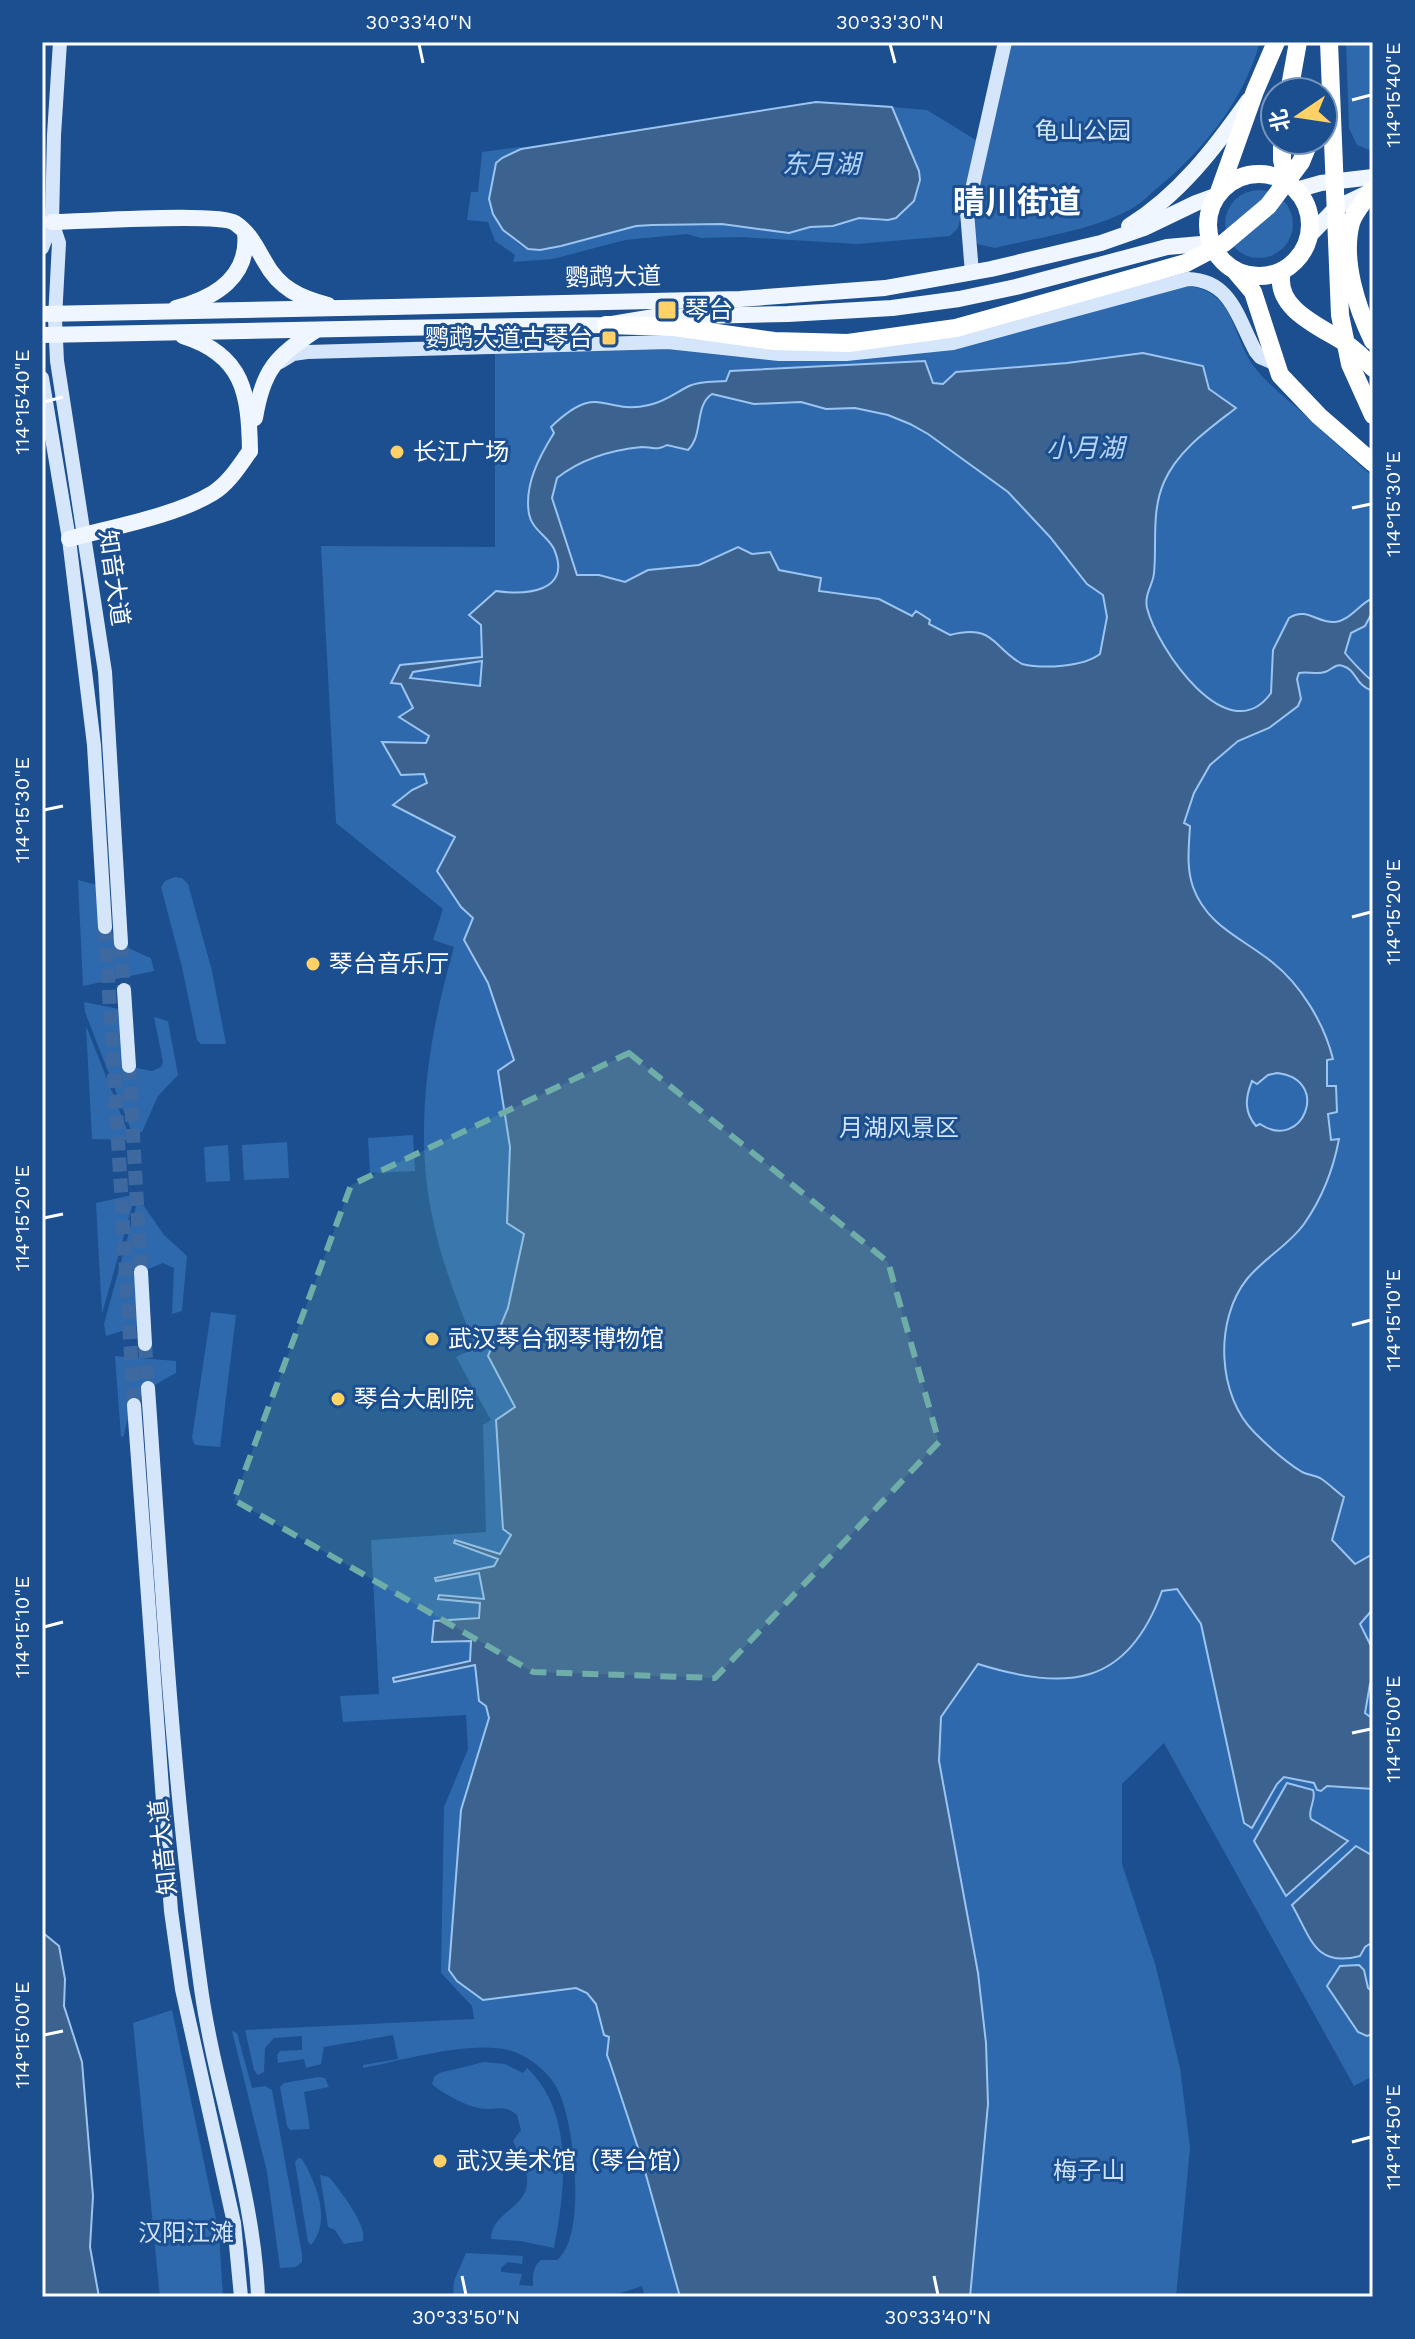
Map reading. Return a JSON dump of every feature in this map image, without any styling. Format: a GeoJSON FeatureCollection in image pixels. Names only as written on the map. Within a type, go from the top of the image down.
{"type":"FeatureCollection","features":[{"type":"Feature","properties":{"kind":"highway"},"geometry":{"type":"LineString","coordinates":[[1276,42],[1211,209],[1208,224],[1210,239],[1216,252],[1253,292],[1280,375],[1319,416],[1373,463]]}},
{"type":"Feature","properties":{"kind":"highway"},"geometry":{"type":"LineString","coordinates":[[1292,76],[1298,42]]}},
{"type":"Feature","properties":{"kind":"highway"},"geometry":{"type":"LineString","coordinates":[[1324,76],[1328,42]]}},
{"type":"Feature","properties":{"kind":"highway"},"geometry":{"type":"LineString","coordinates":[[1328,42],[1340,315],[1350,364],[1373,415]]}},
{"type":"Feature","properties":{"kind":"highway"},"geometry":{"type":"LineString","coordinates":[[1234,270],[1249,276],[1266,276],[1282,271],[1300,257],[1309,236],[1308,211],[1292,186],[1282,156]]}},
{"type":"Feature","properties":{"kind":"highway"},"geometry":{"type":"LineString","coordinates":[[606,325],[674,327],[774,341],[848,343],[956,328],[1186,263],[1224,243],[1268,206],[1303,156]]}},
{"type":"Feature","properties":{"kind":"highway"},"geometry":{"type":"LineString","coordinates":[[1218,195],[1228,184],[1257,174],[1273,176],[1292,186]]}},
{"type":"Feature","properties":{"kind":"highway"},"geometry":{"type":"LineString","coordinates":[[1370,188],[1352,219],[1349,256],[1358,304],[1373,341]]}},
{"type":"Feature","properties":{"kind":"highway"},"geometry":{"type":"LineString","coordinates":[[1282,271],[1284,296],[1294,309],[1360,353],[1373,368]]}},
{"type":"Feature","properties":{"kind":"main road","name":"知音大道"},"geometry":{"type":"LineString","coordinates":[[42,248],[52,222],[60,42]]}},
{"type":"Feature","properties":{"kind":"main road"},"geometry":{"type":"LineString","coordinates":[[972,273],[967,212],[1005,42]]}},
{"type":"Feature","properties":{"kind":"main road"},"geometry":{"type":"LineString","coordinates":[[1101,243],[1168,198],[1225,133],[1255,91]]}},
{"type":"Feature","properties":{"kind":"main road"},"geometry":{"type":"LineString","coordinates":[[1292,186],[1321,183],[1370,188]]}},
{"type":"Feature","properties":{"kind":"main road"},"geometry":{"type":"LineString","coordinates":[[1309,236],[1336,208],[1370,188]]}},
{"type":"Feature","properties":{"kind":"main road"},"geometry":{"type":"LineString","coordinates":[[1101,243],[1144,228],[1218,195]]}},
{"type":"Feature","properties":{"kind":"main road"},"geometry":{"type":"LineString","coordinates":[[52,222],[227,219],[251,237],[272,274],[287,290],[306,300],[333,307]]}},
{"type":"Feature","properties":{"kind":"main road","name":"知音大道"},"geometry":{"type":"LineString","coordinates":[[52,222],[59,243],[55,319],[57,361],[77,537],[105,927]]}},
{"type":"Feature","properties":{"kind":"main road"},"geometry":{"type":"LineString","coordinates":[[168,310],[211,297],[222,288],[235,273],[244,255],[245,232]]}},
{"type":"Feature","properties":{"kind":"main road","name":"鹦鹉大道"},"geometry":{"type":"LineString","coordinates":[[42,314],[740,299],[824,294],[885,288],[972,273],[1101,243]]}},
{"type":"Feature","properties":{"kind":"main road","name":"鹦鹉大道"},"geometry":{"type":"LineString","coordinates":[[42,335],[606,325],[654,317],[788,314],[921,305],[1016,287],[1146,252],[1201,244],[1216,252]]}},
{"type":"Feature","properties":{"kind":"main road"},"geometry":{"type":"LineString","coordinates":[[272,367],[293,354],[307,352],[668,342],[779,354],[846,354],[953,343],[1188,279],[1206,281],[1228,296],[1256,352],[1274,363]]}},
{"type":"Feature","properties":{"kind":"main road"},"geometry":{"type":"LineString","coordinates":[[77,537],[182,507],[213,493],[227,482],[250,451],[259,388],[272,367],[297,343],[318,329]]}},
{"type":"Feature","properties":{"kind":"main road"},"geometry":{"type":"LineString","coordinates":[[170,332],[202,343],[220,354],[234,370],[249,409],[250,451]]}},
{"type":"Feature","properties":{"kind":"main road","name":"知音大道"},"geometry":{"type":"LineString","coordinates":[[42,378],[105,672],[121,943]]}},
{"type":"Feature","properties":{"kind":"main road"},"geometry":{"type":"LineString","coordinates":[[124,990],[129,1066]]}},
{"type":"Feature","properties":{"kind":"main road"},"geometry":{"type":"LineString","coordinates":[[141,1272],[145,1344]]}},
{"type":"Feature","properties":{"kind":"main road","name":"知音大道"},"geometry":{"type":"LineString","coordinates":[[148,1388],[184,1848],[197,1962],[205,2013],[251,2219],[258,2297]]}},
{"type":"Feature","properties":{"kind":"main road","name":"知音大道"},"geometry":{"type":"LineString","coordinates":[[134,1405],[171,1911],[182,1989],[234,2223],[241,2297]]}},
{"type":"Feature","properties":{"kind":"highlighted area"},"geometry":{"type":"Polygon","coordinates":[[[629,1053],[888,1262],[939,1442],[715,1678],[533,1672],[234,1500],[351,1185],[629,1053]]]}},
{"type":"Feature","properties":{"kind":"green space","name":"龟山公园"},"geometry":{"type":"Polygon","coordinates":[[[1010,42],[1260,42],[1243,85],[1219,124],[1173,175],[1141,202],[1099,223],[995,248],[977,244],[971,229],[1010,42]]]}},
{"type":"Feature","properties":{"kind":"green space"},"geometry":{"type":"Polygon","coordinates":[[[1346,42],[1373,42],[1372,151],[1357,145],[1349,128],[1346,42]]]}},
{"type":"Feature","properties":{"kind":"green space"},"geometry":{"type":"Polygon","coordinates":[[[892,107],[927,110],[976,140],[958,228],[950,236],[857,244],[741,237],[701,238],[687,234],[625,240],[553,259],[513,262],[515,255],[495,241],[488,222],[467,220],[471,192],[478,192],[482,152],[520,147],[502,158],[494,168],[490,206],[503,230],[528,249],[561,246],[636,226],[722,224],[789,233],[859,218],[881,221],[896,218],[914,201],[919,171],[892,107]]]}},
{"type":"Feature","properties":{"kind":"green space"},"geometry":{"type":"Polygon","coordinates":[[[1259,190],[1283,200],[1293,224],[1283,248],[1259,258],[1235,248],[1225,224],[1235,200],[1259,190]]]}},
{"type":"Feature","properties":{"kind":"green space","name":"月湖风景区"},"geometry":{"type":"Polygon","coordinates":[[[1185,286],[1202,289],[1223,305],[1260,374],[1373,477],[1373,2076],[1354,2086],[1164,1743],[1122,1784],[1122,1864],[1156,1967],[1180,2068],[1190,2148],[1176,2297],[645,2297],[642,2286],[609,2297],[453,2295],[454,2281],[466,2253],[523,2256],[522,2264],[508,2262],[501,2272],[522,2274],[519,2285],[533,2286],[538,2263],[541,2260],[557,2260],[567,2247],[575,2203],[573,2150],[563,2103],[549,2077],[533,2062],[515,2052],[481,2047],[363,2068],[363,2065],[398,2059],[393,2035],[324,2047],[321,2064],[306,2068],[304,2059],[278,2063],[277,2055],[280,2051],[302,2050],[302,2036],[274,2038],[265,2048],[264,2072],[258,2075],[254,2070],[245,2030],[474,2019],[472,2006],[441,1973],[444,1807],[468,1749],[466,1715],[343,1722],[340,1696],[379,1694],[371,1540],[486,1532],[483,1425],[491,1420],[456,1357],[476,1348],[437,1236],[424,1151],[431,1048],[454,947],[433,940],[443,909],[336,823],[321,546],[495,547],[495,352],[687,347],[742,355],[1185,286]]]}},
{"type":"Feature","properties":{"kind":"green space"},"geometry":{"type":"Polygon","coordinates":[[[182,878],[188,884],[212,971],[226,1044],[201,1044],[197,1040],[161,887],[165,881],[182,878]]]}},
{"type":"Feature","properties":{"kind":"green space"},"geometry":{"type":"Polygon","coordinates":[[[78,880],[97,885],[110,932],[136,952],[151,958],[154,971],[83,986],[78,880]]]}},
{"type":"Feature","properties":{"kind":"green space"},"geometry":{"type":"Polygon","coordinates":[[[84,1002],[119,1009],[126,1066],[152,1071],[161,1067],[163,1062],[154,1017],[168,1021],[178,1075],[158,1096],[142,1132],[132,1133],[85,1012],[84,1002]]]}},
{"type":"Feature","properties":{"kind":"green space"},"geometry":{"type":"Polygon","coordinates":[[[86,1026],[128,1132],[128,1140],[92,1139],[86,1026]]]}},
{"type":"Feature","properties":{"kind":"green space"},"geometry":{"type":"Polygon","coordinates":[[[413,1135],[415,1171],[370,1173],[368,1138],[413,1135]]]}},
{"type":"Feature","properties":{"kind":"green space"},"geometry":{"type":"Polygon","coordinates":[[[287,1142],[289,1178],[244,1180],[242,1145],[287,1142]]]}},
{"type":"Feature","properties":{"kind":"green space"},"geometry":{"type":"Polygon","coordinates":[[[228,1145],[230,1181],[206,1182],[204,1147],[228,1145]]]}},
{"type":"Feature","properties":{"kind":"green space"},"geometry":{"type":"Polygon","coordinates":[[[132,1195],[133,1203],[102,1314],[96,1203],[132,1195]]]}},
{"type":"Feature","properties":{"kind":"green space"},"geometry":{"type":"Polygon","coordinates":[[[137,1203],[144,1206],[164,1235],[187,1256],[182,1311],[172,1314],[174,1268],[163,1263],[141,1272],[138,1326],[106,1336],[104,1324],[137,1203]]]}},
{"type":"Feature","properties":{"kind":"green space"},"geometry":{"type":"Polygon","coordinates":[[[211,1312],[236,1315],[220,1447],[195,1445],[192,1438],[211,1312]]]}},
{"type":"Feature","properties":{"kind":"green space"},"geometry":{"type":"Polygon","coordinates":[[[115,1356],[176,1361],[176,1373],[148,1391],[135,1404],[121,1437],[115,1356]]]}},
{"type":"Feature","properties":{"kind":"green space","name":"汉阳江滩"},"geometry":{"type":"Polygon","coordinates":[[[172,2010],[219,2233],[223,2297],[160,2297],[133,2023],[172,2010]]]}},
{"type":"Feature","properties":{"kind":"green space"},"geometry":{"type":"Polygon","coordinates":[[[232,2031],[237,2033],[252,2088],[265,2086],[272,2090],[302,2254],[302,2262],[296,2267],[280,2268],[267,2172],[232,2031]]]}},
{"type":"Feature","properties":{"kind":"green space"},"geometry":{"type":"Polygon","coordinates":[[[484,2062],[505,2064],[523,2073],[527,2068],[542,2086],[553,2107],[563,2153],[561,2202],[554,2248],[491,2239],[497,2222],[523,2196],[527,2187],[525,2167],[513,2141],[521,2130],[517,2115],[505,2109],[473,2106],[432,2084],[439,2073],[484,2062]]]}},
{"type":"Feature","properties":{"kind":"green space"},"geometry":{"type":"Polygon","coordinates":[[[325,2078],[329,2087],[304,2092],[310,2129],[290,2130],[280,2087],[284,2083],[325,2078]]]}},
{"type":"Feature","properties":{"kind":"green space"},"geometry":{"type":"Polygon","coordinates":[[[298,2158],[302,2159],[307,2169],[320,2202],[320,2225],[311,2245],[295,2162],[298,2158]]]}},
{"type":"Feature","properties":{"kind":"green space"},"geometry":{"type":"Polygon","coordinates":[[[320,2175],[329,2177],[352,2208],[361,2226],[363,2241],[344,2244],[335,2230],[328,2227],[320,2175]]]}},
{"type":"Feature","properties":{"kind":"water","name":"东月湖"},"geometry":{"type":"Polygon","coordinates":[[[816,102],[892,107],[920,180],[914,201],[896,218],[859,218],[789,233],[722,224],[636,226],[540,250],[528,249],[503,230],[493,214],[489,199],[496,163],[521,149],[816,102]]]}},
{"type":"Feature","properties":{"kind":"water","name":"月湖风景区"},"geometry":{"type":"Polygon","coordinates":[[[1143,353],[1203,366],[1209,389],[1236,408],[1186,450],[1164,482],[1156,516],[1154,573],[1147,598],[1153,626],[1165,647],[1197,688],[1216,703],[1235,711],[1254,708],[1271,693],[1273,650],[1289,618],[1306,614],[1338,621],[1373,598],[1373,611],[1365,626],[1351,633],[1345,653],[1373,681],[1373,691],[1363,686],[1348,668],[1340,665],[1322,673],[1299,673],[1297,679],[1301,699],[1298,706],[1269,728],[1238,741],[1210,765],[1194,793],[1184,823],[1190,826],[1189,872],[1199,900],[1216,922],[1283,971],[1302,993],[1317,1019],[1333,1059],[1327,1060],[1327,1086],[1336,1086],[1337,1112],[1328,1114],[1331,1140],[1339,1139],[1330,1173],[1317,1204],[1304,1224],[1247,1279],[1236,1296],[1229,1315],[1224,1358],[1233,1399],[1255,1433],[1296,1468],[1320,1478],[1344,1497],[1332,1540],[1355,1564],[1373,1554],[1373,1609],[1360,1624],[1370,1644],[1373,1644],[1373,1683],[1370,1684],[1365,1713],[1373,1719],[1373,1789],[1327,1786],[1321,1791],[1314,1783],[1284,1777],[1252,1828],[1244,1823],[1201,1624],[1177,1589],[1162,1591],[1148,1623],[1131,1647],[1112,1664],[1090,1674],[1039,1678],[978,1664],[941,1717],[939,1761],[978,1973],[986,2043],[988,2104],[970,2297],[680,2297],[641,2157],[607,2055],[609,2037],[604,2035],[596,2004],[587,1993],[576,1988],[483,2000],[457,1981],[449,1970],[461,1810],[489,1718],[486,1706],[479,1701],[475,1665],[394,1682],[393,1678],[470,1661],[471,1641],[432,1642],[434,1621],[479,1618],[480,1603],[438,1599],[439,1595],[484,1599],[479,1573],[436,1581],[435,1578],[494,1566],[498,1559],[454,1543],[455,1540],[500,1554],[511,1535],[503,1529],[496,1420],[515,1407],[488,1356],[508,1308],[524,1234],[507,1223],[510,1147],[498,1071],[514,1060],[488,983],[464,940],[473,918],[461,907],[437,871],[455,837],[393,805],[427,783],[424,774],[401,775],[382,742],[426,743],[429,736],[399,717],[413,708],[401,684],[391,683],[400,665],[482,657],[481,625],[469,615],[496,591],[532,591],[551,583],[557,575],[554,549],[531,520],[529,492],[538,462],[554,433],[551,427],[580,405],[601,402],[633,407],[649,405],[693,384],[726,381],[730,371],[925,361],[933,383],[943,384],[956,372],[1143,353]],[[712,394],[703,406],[696,436],[688,450],[667,445],[619,450],[597,456],[557,478],[552,498],[577,575],[599,575],[625,582],[648,570],[699,565],[738,547],[752,554],[770,552],[779,570],[821,578],[819,591],[879,599],[912,616],[916,611],[930,620],[929,624],[950,635],[976,632],[984,635],[1022,664],[1062,666],[1084,662],[1100,654],[1107,617],[1103,595],[1087,584],[1050,537],[1008,492],[928,434],[888,415],[855,408],[826,409],[801,402],[754,404],[712,394]],[[482,661],[413,672],[410,678],[480,686],[482,661]],[[1277,1073],[1268,1075],[1257,1084],[1252,1081],[1247,1099],[1249,1115],[1256,1126],[1289,1129],[1299,1122],[1305,1112],[1307,1099],[1304,1088],[1294,1078],[1277,1073]]]}},
{"type":"Feature","properties":{"kind":"water"},"geometry":{"type":"Polygon","coordinates":[[[1287,1783],[1313,1790],[1311,1819],[1348,1841],[1286,1896],[1254,1841],[1287,1783]]]}},
{"type":"Feature","properties":{"kind":"water"},"geometry":{"type":"Polygon","coordinates":[[[1356,1846],[1373,1856],[1373,1942],[1365,1947],[1360,1956],[1333,1958],[1316,1947],[1292,1905],[1356,1846]]]}},
{"type":"Feature","properties":{"kind":"water"},"geometry":{"type":"Polygon","coordinates":[[[42,1932],[59,1946],[65,1979],[64,2006],[82,2062],[93,2196],[90,2247],[99,2297],[42,2297],[42,1932]]]}},
{"type":"Feature","properties":{"kind":"water"},"geometry":{"type":"Polygon","coordinates":[[[1359,1965],[1364,1970],[1368,1988],[1373,1992],[1373,2034],[1367,2036],[1358,2032],[1327,1986],[1340,1966],[1359,1965]]]}},
{"type":"Feature","properties":{"kind":"tunnel"},"geometry":{"type":"LineString","coordinates":[[105,927],[134,1405]]}},
{"type":"Feature","properties":{"kind":"tunnel"},"geometry":{"type":"LineString","coordinates":[[121,943],[124,990]]}},
{"type":"Feature","properties":{"kind":"tunnel"},"geometry":{"type":"LineString","coordinates":[[129,1066],[141,1272]]}},
{"type":"Feature","properties":{"kind":"tunnel"},"geometry":{"type":"LineString","coordinates":[[145,1344],[148,1388]]}},
{"type":"Feature","properties":{"kind":"place","name":"琴台"},"geometry":{"type":"Point","coordinates":[667,310]}},
{"type":"Feature","properties":{"kind":"place","name":"鹦鹉大道古琴台"},"geometry":{"type":"Point","coordinates":[609,338]}},
{"type":"Feature","properties":{"kind":"place","name":"长江广场"},"geometry":{"type":"Point","coordinates":[397,452]}},
{"type":"Feature","properties":{"kind":"place","name":"琴台音乐厅"},"geometry":{"type":"Point","coordinates":[313,964]}},
{"type":"Feature","properties":{"kind":"place","name":"武汉琴台钢琴博物馆"},"geometry":{"type":"Point","coordinates":[432,1339]}},
{"type":"Feature","properties":{"kind":"place","name":"琴台大剧院"},"geometry":{"type":"Point","coordinates":[338,1399]}},
{"type":"Feature","properties":{"kind":"place","name":"武汉美术馆（琴台馆）"},"geometry":{"type":"Point","coordinates":[440,2161]}},
{"type":"Feature","properties":{"kind":"district","name":"晴川街道"},"geometry":{"type":"Point","coordinates":[1017,202]}},
{"type":"Feature","properties":{"kind":"water label","name":"小月湖"},"geometry":{"type":"Point","coordinates":[1085,448]}},
{"type":"Feature","properties":{"kind":"park label","name":"梅子山"},"geometry":{"type":"Point","coordinates":[1089,2171]}}]}
